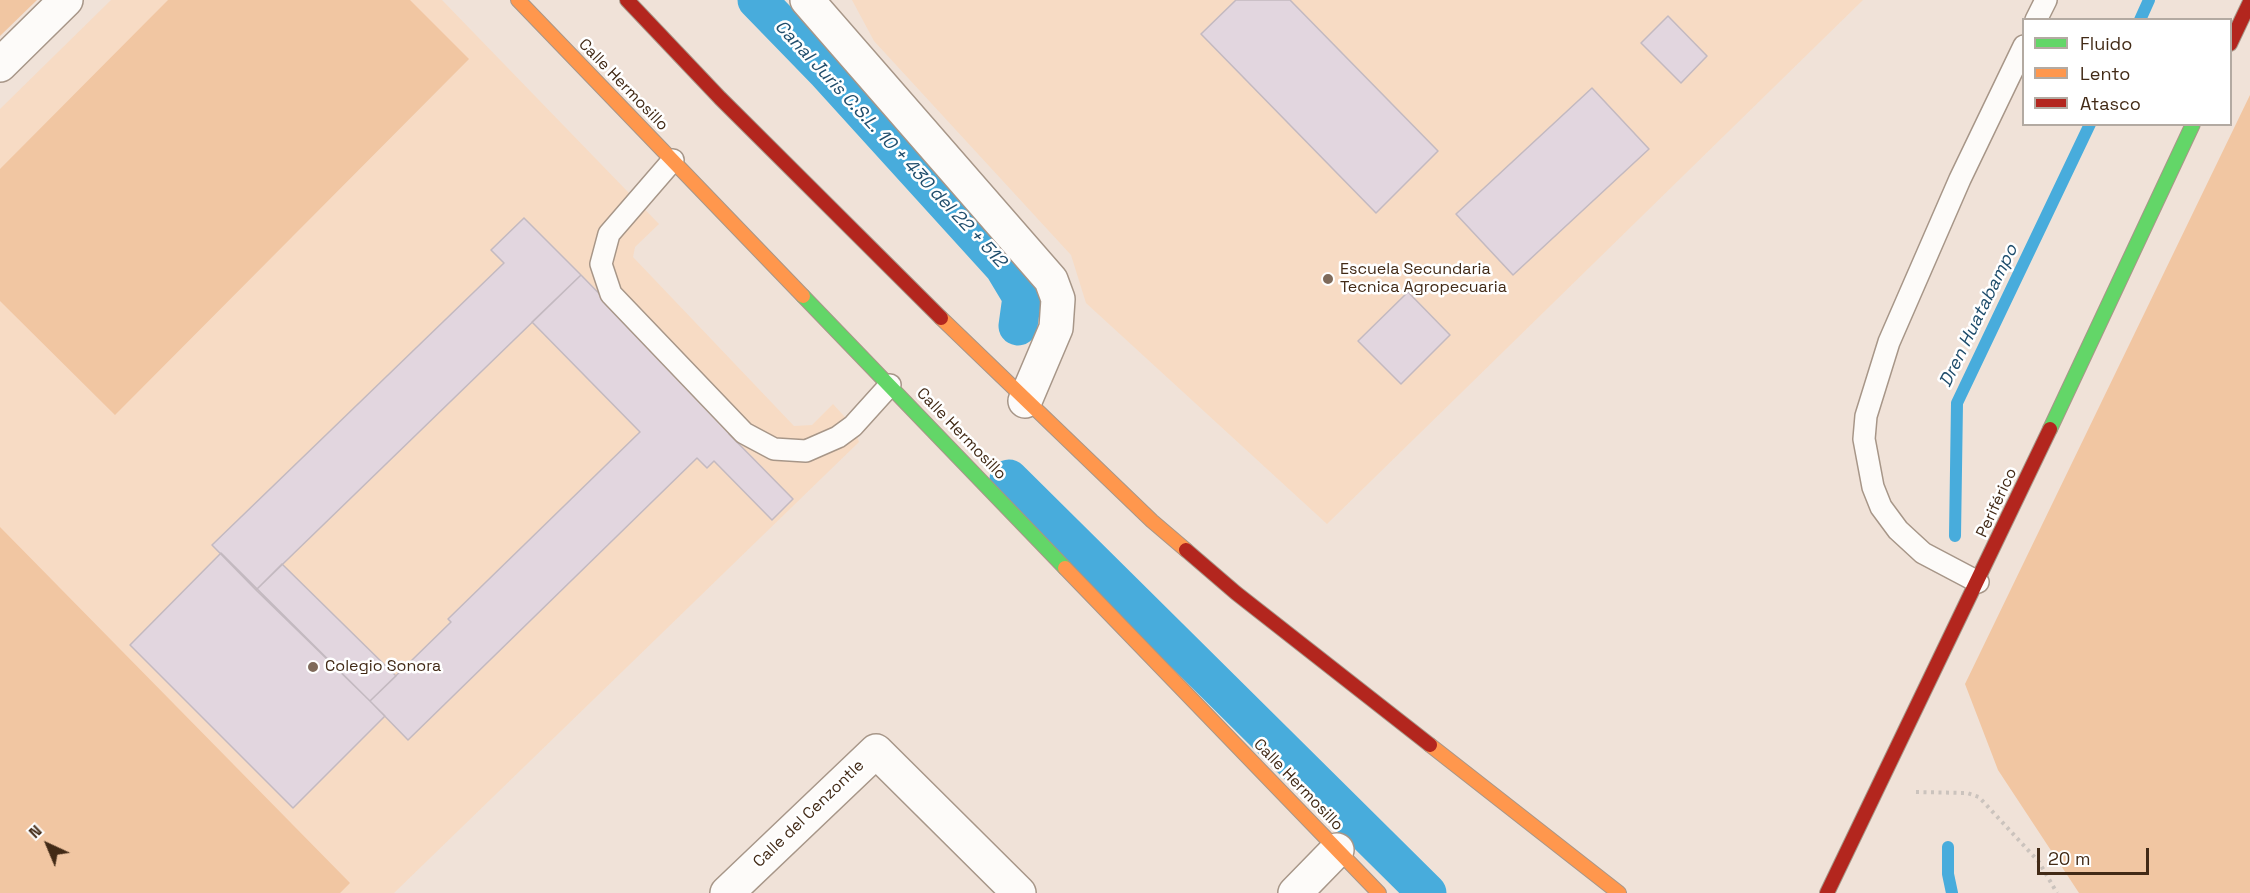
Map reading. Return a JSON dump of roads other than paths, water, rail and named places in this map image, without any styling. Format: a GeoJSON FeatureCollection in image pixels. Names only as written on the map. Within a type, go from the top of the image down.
{"type":"FeatureCollection","features":[{"type":"Feature","properties":{"kind":"main road","name":"Calle Hermosillo"},"geometry":{"type":"LineString","coordinates":[[518,0],[1379,893]]}},
{"type":"Feature","properties":{"kind":"main road"},"geometry":{"type":"LineString","coordinates":[[627,0],[720,99],[1025,401],[1152,521],[1236,593],[1619,893]]}},
{"type":"Feature","properties":{"kind":"main road"},"geometry":{"type":"LineString","coordinates":[[2232,40],[2250,2]]}},
{"type":"Feature","properties":{"kind":"main road","name":"Periférico"},"geometry":{"type":"LineString","coordinates":[[1827,893],[1978,582],[2192,126]]}},
{"type":"Feature","properties":{"kind":"street"},"geometry":{"type":"LineString","coordinates":[[0,64],[66,0]]}},
{"type":"Feature","properties":{"kind":"street"},"geometry":{"type":"LineString","coordinates":[[807,0],[1051,280],[1058,299],[1056,328],[1025,401]]}},
{"type":"Feature","properties":{"kind":"street","name":"Calle del Cenzontle"},"geometry":{"type":"LineString","coordinates":[[727,893],[876,751],[1019,893]]}},
{"type":"Feature","properties":{"kind":"street"},"geometry":{"type":"LineString","coordinates":[[1295,893],[1337,850]]}},
{"type":"Feature","properties":{"kind":"lane"},"geometry":{"type":"LineString","coordinates":[[2037,18],[2046,0]]}},
{"type":"Feature","properties":{"kind":"lane"},"geometry":{"type":"LineString","coordinates":[[1978,582],[1923,553],[1898,530],[1881,507],[1873,487],[1864,439],[1866,416],[1889,342],[1960,179],[2022,50]]}},
{"type":"Feature","properties":{"kind":"lane"},"geometry":{"type":"LineString","coordinates":[[673,160],[609,234],[601,264],[611,294],[744,433],[774,449],[806,451],[838,437],[853,426],[891,385]]}},
{"type":"Feature","properties":{"kind":"waterway","name":"Canal Juris C.S.L. 10 + 430 del 22 + 512"},"geometry":{"type":"LineString","coordinates":[[757,0],[826,71],[1004,267],[1022,297],[1018,326]]}},
{"type":"Feature","properties":{"kind":"waterway","name":"Dren Huatabampo"},"geometry":{"type":"LineString","coordinates":[[2141,18],[2149,0]]}},
{"type":"Feature","properties":{"kind":"waterway","name":"Dren Huatabampo"},"geometry":{"type":"LineString","coordinates":[[1955,536],[1957,403],[2089,126]]}},
{"type":"Feature","properties":{"kind":"waterway"},"geometry":{"type":"LineString","coordinates":[[1009,479],[1427,893]]}},
{"type":"Feature","properties":{"kind":"waterway","name":"Dren Huatabampo"},"geometry":{"type":"LineString","coordinates":[[1948,847],[1948,874],[1952,893]]}},
{"type":"Feature","properties":{"kind":"place","name":"Escuela Secundaria Tecnica Agropecuaria"},"geometry":{"type":"Point","coordinates":[1328,279]}},
{"type":"Feature","properties":{"kind":"place","name":"Colegio Sonora"},"geometry":{"type":"Point","coordinates":[313,667]}}]}
